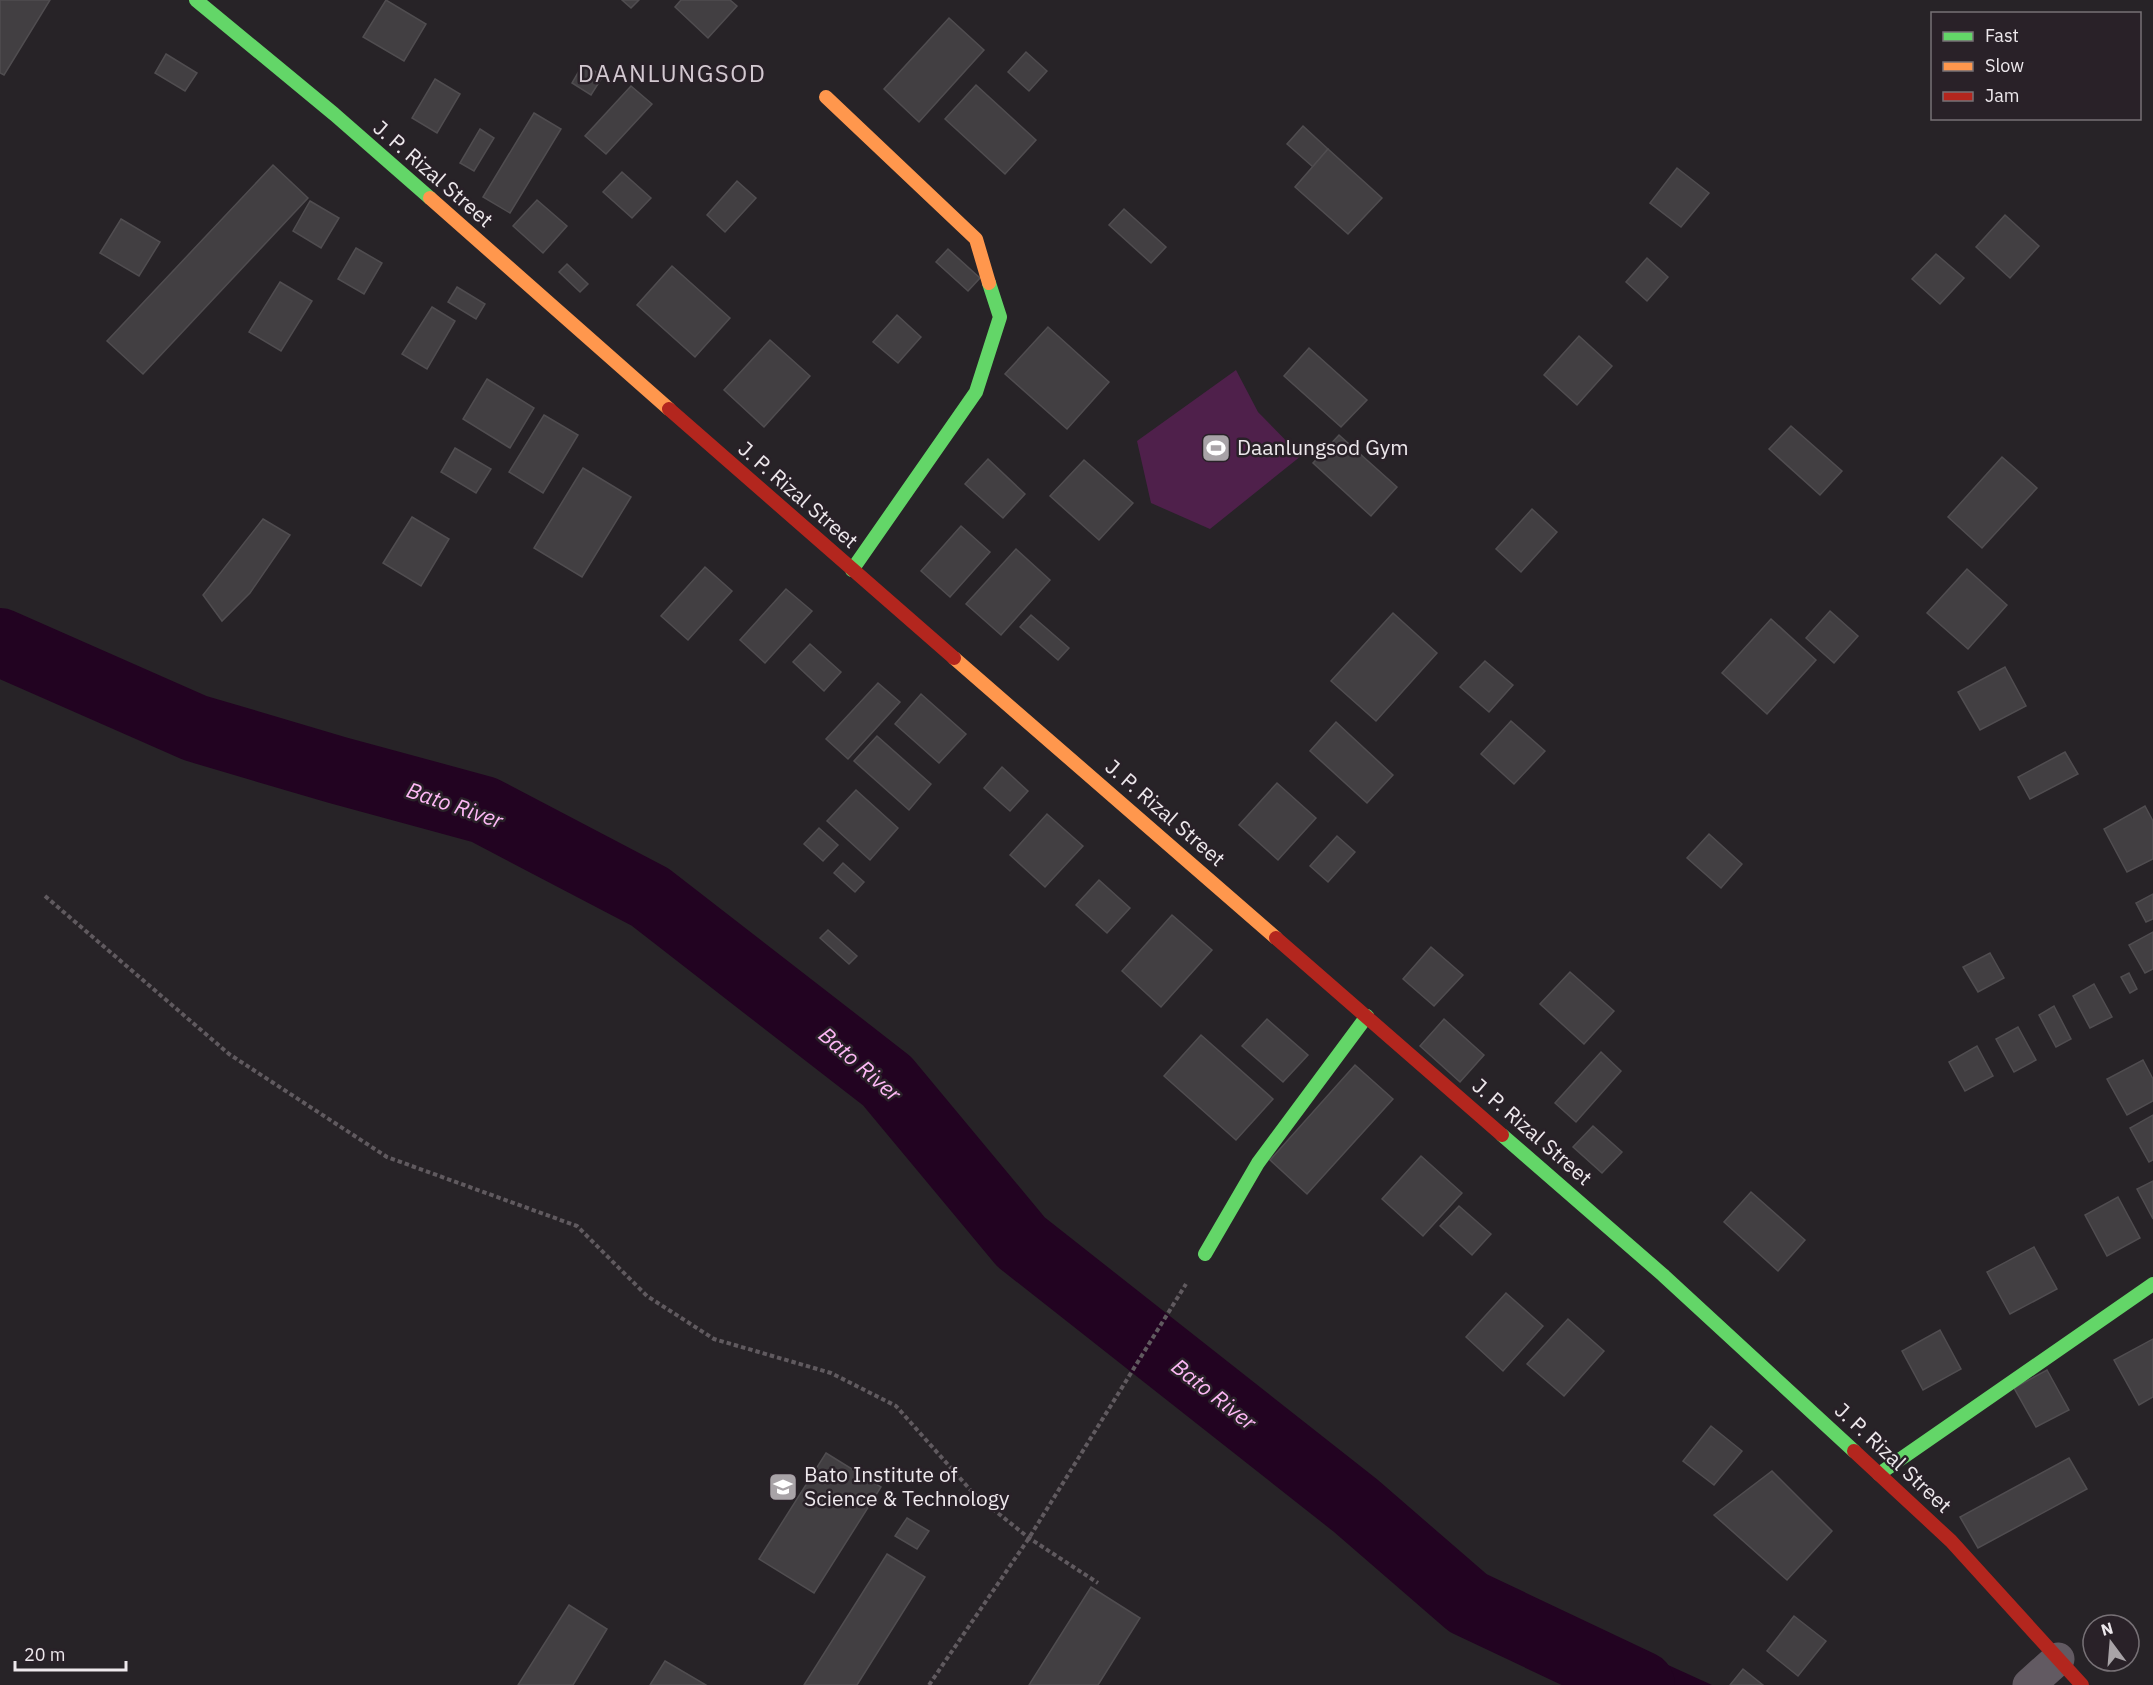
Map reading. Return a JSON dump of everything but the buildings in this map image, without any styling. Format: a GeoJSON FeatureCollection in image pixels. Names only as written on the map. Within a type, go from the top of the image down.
{"type":"FeatureCollection","features":[{"type":"Feature","properties":{"kind":"main road","name":"J. P. Rizal Street"},"geometry":{"type":"LineString","coordinates":[[196,0],[334,114],[852,570],[1663,1275],[1951,1540],[2082,1685]]}},
{"type":"Feature","properties":{"kind":"main road"},"geometry":{"type":"LineString","coordinates":[[826,97],[976,239],[1000,317],[976,392],[852,570]]}},
{"type":"Feature","properties":{"kind":"main road"},"geometry":{"type":"LineString","coordinates":[[1205,1254],[1258,1163],[1367,1016]]}},
{"type":"Feature","properties":{"kind":"main road"},"geometry":{"type":"LineString","coordinates":[[1879,1474],[2153,1284]]}},
{"type":"Feature","properties":{"kind":"street"},"geometry":{"type":"LineString","coordinates":[[2029,1685],[2058,1659]]}},
{"type":"Feature","properties":{"kind":"path"},"geometry":{"type":"LineString","coordinates":[[45,896],[230,1054],[387,1157],[577,1226],[647,1296],[714,1339],[831,1373],[896,1406],[974,1494],[1029,1538],[1098,1583]]}},
{"type":"Feature","properties":{"kind":"path"},"geometry":{"type":"LineString","coordinates":[[929,1685],[1029,1538],[1205,1254]]}},
{"type":"Feature","properties":{"kind":"shaded area","name":"Daanlungsod Gym"},"geometry":{"type":"Polygon","coordinates":[[[1236,370],[1258,412],[1301,456],[1210,529],[1151,503],[1137,441],[1236,370]]]}},
{"type":"Feature","properties":{"kind":"shaded area"},"geometry":{"type":"Polygon","coordinates":[[[1633,1649],[1712,1685],[1588,1685],[1633,1649]]]}},
{"type":"Feature","properties":{"kind":"waterway","name":"Bato River"},"geometry":{"type":"LineString","coordinates":[[0,642],[195,728],[484,810],[650,897],[887,1081],[1021,1242],[1356,1506],[1468,1603],[1641,1685]]}},
{"type":"Feature","properties":{"kind":"traffic: fast"},"geometry":{"type":"LineString","coordinates":[[196,0],[334,114],[430,198]]}},
{"type":"Feature","properties":{"kind":"traffic: fast"},"geometry":{"type":"LineString","coordinates":[[852,570],[976,392],[1000,317],[989,283]]}},
{"type":"Feature","properties":{"kind":"traffic: fast"},"geometry":{"type":"LineString","coordinates":[[1205,1254],[1258,1163],[1367,1016]]}},
{"type":"Feature","properties":{"kind":"traffic: fast"},"geometry":{"type":"LineString","coordinates":[[1502,1135],[1663,1275],[1854,1451]]}},
{"type":"Feature","properties":{"kind":"traffic: fast"},"geometry":{"type":"LineString","coordinates":[[1879,1474],[2153,1284]]}},
{"type":"Feature","properties":{"kind":"traffic: slow"},"geometry":{"type":"LineString","coordinates":[[826,97],[976,239],[989,283]]}},
{"type":"Feature","properties":{"kind":"traffic: slow"},"geometry":{"type":"LineString","coordinates":[[430,198],[669,409]]}},
{"type":"Feature","properties":{"kind":"traffic: slow"},"geometry":{"type":"LineString","coordinates":[[954,658],[1276,938]]}},
{"type":"Feature","properties":{"kind":"traffic: jam"},"geometry":{"type":"LineString","coordinates":[[669,409],[954,658]]}},
{"type":"Feature","properties":{"kind":"traffic: jam"},"geometry":{"type":"LineString","coordinates":[[1276,938],[1502,1135]]}},
{"type":"Feature","properties":{"kind":"traffic: jam"},"geometry":{"type":"LineString","coordinates":[[1854,1451],[1951,1541],[2082,1685]]}},
{"type":"Feature","properties":{"kind":"place","name":"Daanlungsod Gym"},"geometry":{"type":"Point","coordinates":[1216,448]}},
{"type":"Feature","properties":{"kind":"place","name":"Bato Institute of Science & Technology"},"geometry":{"type":"Point","coordinates":[783,1487]}},
{"type":"Feature","properties":{"kind":"district","name":"DAANLUNGSOD"},"geometry":{"type":"Point","coordinates":[672,74]}}]}
